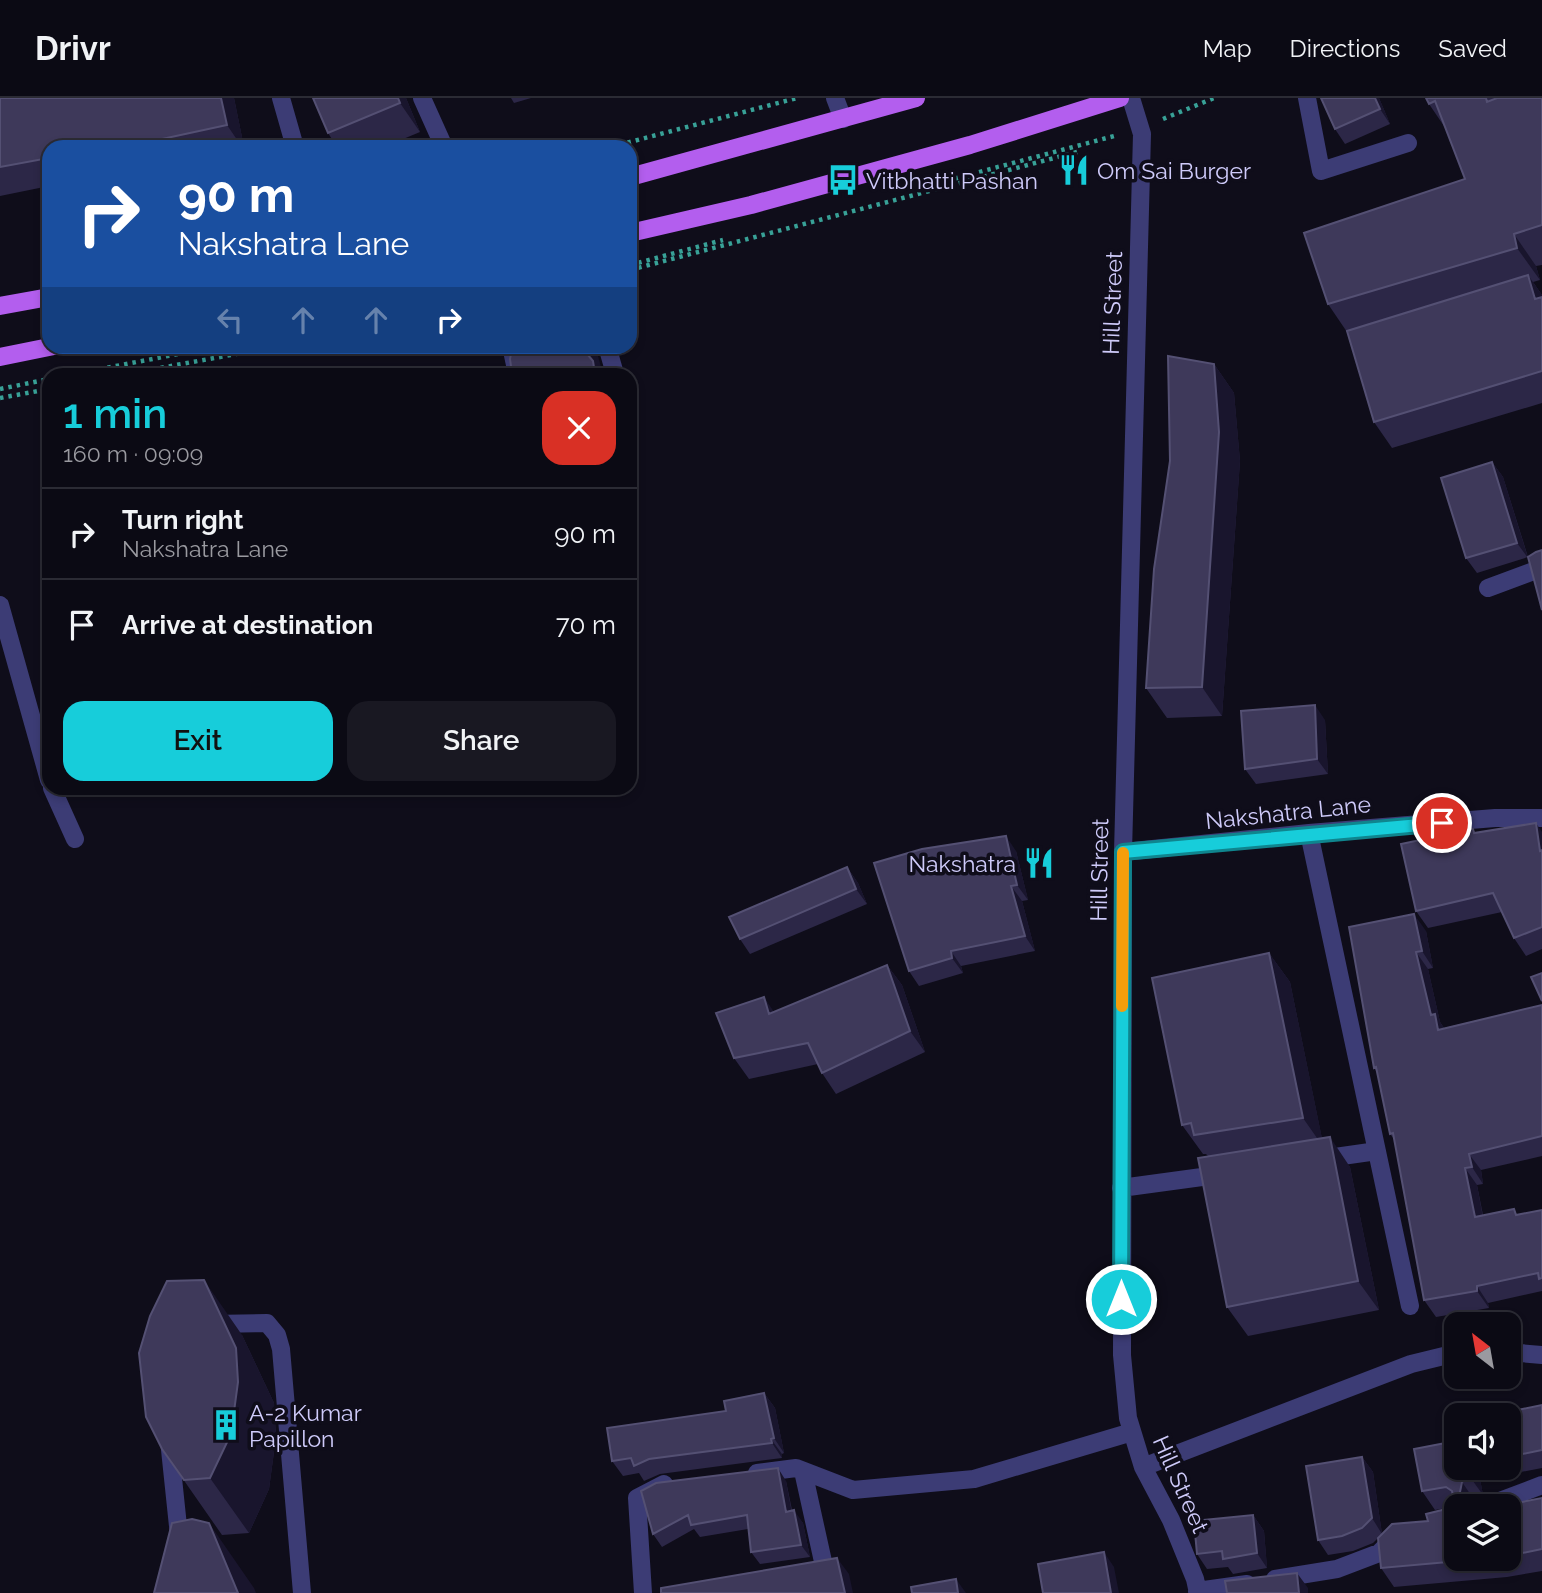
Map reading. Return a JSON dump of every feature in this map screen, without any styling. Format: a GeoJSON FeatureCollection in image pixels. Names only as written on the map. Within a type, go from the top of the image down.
{"type":"FeatureCollection","features":[{"type":"Feature","properties":{"kind":"main road"},"geometry":{"type":"LineString","coordinates":[[637,175],[916,98]]}},
{"type":"Feature","properties":{"kind":"main road"},"geometry":{"type":"LineString","coordinates":[[637,231],[751,205],[965,146],[1120,98]]}},
{"type":"Feature","properties":{"kind":"main road"},"geometry":{"type":"LineString","coordinates":[[0,306],[42,298]]}},
{"type":"Feature","properties":{"kind":"main road"},"geometry":{"type":"LineString","coordinates":[[0,357],[42,348]]}},
{"type":"Feature","properties":{"kind":"street"},"geometry":{"type":"LineString","coordinates":[[281,98],[293,140]]}},
{"type":"Feature","properties":{"kind":"street"},"geometry":{"type":"LineString","coordinates":[[422,98],[441,140]]}},
{"type":"Feature","properties":{"kind":"street"},"geometry":{"type":"LineString","coordinates":[[835,98],[843,119]]}},
{"type":"Feature","properties":{"kind":"street","name":"Hill Street"},"geometry":{"type":"LineString","coordinates":[[1131,98],[1141,131],[1123,852],[1122,1355],[1128,1418],[1143,1467],[1171,1520],[1198,1592]]}},
{"type":"Feature","properties":{"kind":"street"},"geometry":{"type":"LineString","coordinates":[[1307,98],[1321,172],[1408,143]]}},
{"type":"Feature","properties":{"kind":"street"},"geometry":{"type":"LineString","coordinates":[[1488,588],[1542,568]]}},
{"type":"Feature","properties":{"kind":"street"},"geometry":{"type":"LineString","coordinates":[[0,605],[42,755]]}},
{"type":"Feature","properties":{"kind":"street"},"geometry":{"type":"LineString","coordinates":[[55,795],[75,839]]}},
{"type":"Feature","properties":{"kind":"street","name":"Nakshatra Lane"},"geometry":{"type":"LineString","coordinates":[[1123,852],[1309,833],[1495,818],[1542,818]]}},
{"type":"Feature","properties":{"kind":"street"},"geometry":{"type":"LineString","coordinates":[[1309,833],[1410,1306]]}},
{"type":"Feature","properties":{"kind":"street"},"geometry":{"type":"LineString","coordinates":[[1309,1161],[1377,1151]]}},
{"type":"Feature","properties":{"kind":"street"},"geometry":{"type":"LineString","coordinates":[[1121,1188],[1242,1171]]}},
{"type":"Feature","properties":{"kind":"street"},"geometry":{"type":"LineString","coordinates":[[194,1324],[268,1323],[277,1335],[281,1349],[302,1593]]}},
{"type":"Feature","properties":{"kind":"street"},"geometry":{"type":"LineString","coordinates":[[1521,1353],[1542,1355]]}},
{"type":"Feature","properties":{"kind":"street"},"geometry":{"type":"LineString","coordinates":[[1143,1467],[1411,1364],[1444,1356]]}},
{"type":"Feature","properties":{"kind":"street"},"geometry":{"type":"LineString","coordinates":[[167,1418],[185,1593]]}},
{"type":"Feature","properties":{"kind":"street"},"geometry":{"type":"LineString","coordinates":[[742,1475],[796,1468],[853,1490],[974,1479],[1132,1432]]}},
{"type":"Feature","properties":{"kind":"street"},"geometry":{"type":"LineString","coordinates":[[803,1471],[817,1567],[845,1564]]}},
{"type":"Feature","properties":{"kind":"street"},"geometry":{"type":"LineString","coordinates":[[648,1592],[637,1498],[661,1485],[688,1481]]}},
{"type":"Feature","properties":{"kind":"street"},"geometry":{"type":"LineString","coordinates":[[1518,1494],[1542,1485]]}},
{"type":"Feature","properties":{"kind":"street"},"geometry":{"type":"LineString","coordinates":[[1198,1592],[1337,1569],[1379,1553],[1403,1530],[1415,1527]]}},
{"type":"Feature","properties":{"kind":"path"},"geometry":{"type":"LineString","coordinates":[[637,140],[797,98]]}},
{"type":"Feature","properties":{"kind":"path"},"geometry":{"type":"LineString","coordinates":[[1141,131],[1214,98]]}},
{"type":"Feature","properties":{"kind":"path"},"geometry":{"type":"LineString","coordinates":[[637,268],[1077,152]]}},
{"type":"Feature","properties":{"kind":"path"},"geometry":{"type":"LineString","coordinates":[[105,368],[178,354]]}},
{"type":"Feature","properties":{"kind":"path"},"geometry":{"type":"LineString","coordinates":[[160,368],[236,354]]}},
{"type":"Feature","properties":{"kind":"path"},"geometry":{"type":"LineString","coordinates":[[0,389],[42,380]]}},
{"type":"Feature","properties":{"kind":"path"},"geometry":{"type":"LineString","coordinates":[[0,398],[42,390]]}},
{"type":"Feature","properties":{"kind":"building"},"geometry":{"type":"Polygon","coordinates":[[[0,98],[221,98],[227,125],[157,140],[42,140],[42,159],[0,167],[0,98]]]}},
{"type":"Feature","properties":{"kind":"building"},"geometry":{"type":"Polygon","coordinates":[[[313,98],[398,98],[400,103],[328,133],[313,98]]]}},
{"type":"Feature","properties":{"kind":"building"},"geometry":{"type":"Polygon","coordinates":[[[1321,98],[1375,98],[1380,109],[1335,129],[1321,98]]]}},
{"type":"Feature","properties":{"kind":"building"},"geometry":{"type":"Polygon","coordinates":[[[1426,98],[1486,98],[1487,102],[1497,98],[1542,98],[1542,225],[1514,234],[1517,248],[1328,304],[1304,233],[1465,179],[1435,101],[1429,104],[1426,98]]]}},
{"type":"Feature","properties":{"kind":"building"},"geometry":{"type":"Polygon","coordinates":[[[1528,275],[1535,299],[1542,297],[1542,371],[1374,422],[1347,331],[1528,275]]]}},
{"type":"Feature","properties":{"kind":"building"},"geometry":{"type":"Polygon","coordinates":[[[511,354],[588,354],[594,368],[511,368],[511,354]]]}},
{"type":"Feature","properties":{"kind":"building"},"geometry":{"type":"Polygon","coordinates":[[[1168,356],[1214,364],[1219,432],[1202,687],[1146,688],[1154,569],[1170,461],[1168,356]]]}},
{"type":"Feature","properties":{"kind":"building"},"geometry":{"type":"Polygon","coordinates":[[[1492,462],[1517,543],[1466,558],[1441,478],[1492,462]]]}},
{"type":"Feature","properties":{"kind":"building"},"geometry":{"type":"Polygon","coordinates":[[[1542,550],[1542,610],[1528,557],[1542,550]]]}},
{"type":"Feature","properties":{"kind":"building"},"geometry":{"type":"Polygon","coordinates":[[[1315,705],[1317,759],[1245,769],[1241,711],[1315,705]]]}},
{"type":"Feature","properties":{"kind":"building"},"geometry":{"type":"Polygon","coordinates":[[[1536,823],[1540,851],[1542,850],[1542,927],[1514,938],[1493,893],[1416,911],[1401,844],[1473,829],[1474,833],[1536,823]]]}},
{"type":"Feature","properties":{"kind":"building"},"geometry":{"type":"Polygon","coordinates":[[[1006,836],[1017,885],[1011,886],[1025,936],[951,951],[952,958],[909,971],[874,863],[922,849],[1006,836]]]}},
{"type":"Feature","properties":{"kind":"building"},"geometry":{"type":"Polygon","coordinates":[[[847,867],[856,889],[740,939],[729,917],[847,867]]]}},
{"type":"Feature","properties":{"kind":"building"},"geometry":{"type":"Polygon","coordinates":[[[1414,914],[1422,951],[1416,952],[1431,1015],[1435,1014],[1438,1030],[1542,1005],[1542,1136],[1469,1154],[1472,1167],[1465,1168],[1475,1217],[1514,1209],[1516,1215],[1542,1210],[1542,1278],[1539,1279],[1538,1273],[1477,1286],[1477,1291],[1424,1300],[1393,1133],[1390,1134],[1376,1067],[1374,1068],[1349,927],[1414,914]]]}},
{"type":"Feature","properties":{"kind":"building"},"geometry":{"type":"Polygon","coordinates":[[[1269,953],[1303,1118],[1194,1135],[1191,1123],[1182,1125],[1152,978],[1269,953]]]}},
{"type":"Feature","properties":{"kind":"building"},"geometry":{"type":"Polygon","coordinates":[[[887,965],[910,1031],[822,1073],[808,1043],[734,1058],[716,1013],[764,997],[769,1014],[887,965]]]}},
{"type":"Feature","properties":{"kind":"building"},"geometry":{"type":"Polygon","coordinates":[[[1542,973],[1542,1001],[1531,977],[1542,973]]]}},
{"type":"Feature","properties":{"kind":"building"},"geometry":{"type":"Polygon","coordinates":[[[1330,1137],[1358,1281],[1227,1307],[1198,1158],[1330,1137]]]}},
{"type":"Feature","properties":{"kind":"building"},"geometry":{"type":"Polygon","coordinates":[[[204,1280],[236,1348],[238,1382],[231,1434],[210,1478],[184,1480],[162,1449],[146,1417],[139,1353],[150,1316],[167,1281],[204,1280]]]}},
{"type":"Feature","properties":{"kind":"building"},"geometry":{"type":"Polygon","coordinates":[[[764,1393],[774,1438],[771,1439],[772,1443],[649,1459],[634,1466],[631,1458],[612,1461],[607,1428],[726,1411],[724,1401],[764,1393]]]}},
{"type":"Feature","properties":{"kind":"building"},"geometry":{"type":"Polygon","coordinates":[[[1542,1405],[1542,1450],[1521,1454],[1521,1409],[1542,1405]]]}},
{"type":"Feature","properties":{"kind":"building"},"geometry":{"type":"Polygon","coordinates":[[[1444,1443],[1444,1480],[1465,1480],[1462,1482],[1462,1494],[1453,1494],[1446,1487],[1422,1491],[1414,1449],[1444,1443]]]}},
{"type":"Feature","properties":{"kind":"building"},"geometry":{"type":"Polygon","coordinates":[[[1362,1457],[1372,1518],[1362,1528],[1342,1536],[1318,1540],[1306,1466],[1362,1457]]]}},
{"type":"Feature","properties":{"kind":"building"},"geometry":{"type":"Polygon","coordinates":[[[778,1468],[786,1512],[794,1510],[801,1545],[751,1552],[747,1515],[691,1525],[688,1515],[653,1534],[641,1491],[656,1483],[778,1468]]]}},
{"type":"Feature","properties":{"kind":"building"},"geometry":{"type":"Polygon","coordinates":[[[1542,1498],[1542,1549],[1521,1553],[1521,1502],[1542,1498]]]}},
{"type":"Feature","properties":{"kind":"building"},"geometry":{"type":"Polygon","coordinates":[[[1444,1510],[1444,1562],[1381,1568],[1378,1538],[1392,1524],[1428,1521],[1426,1514],[1444,1510]]]}},
{"type":"Feature","properties":{"kind":"building"},"geometry":{"type":"Polygon","coordinates":[[[1253,1515],[1257,1553],[1223,1559],[1222,1551],[1197,1554],[1194,1521],[1253,1515]]]}},
{"type":"Feature","properties":{"kind":"building"},"geometry":{"type":"Polygon","coordinates":[[[192,1519],[209,1523],[238,1593],[154,1593],[172,1523],[192,1519]]]}},
{"type":"Feature","properties":{"kind":"building"},"geometry":{"type":"Polygon","coordinates":[[[1104,1552],[1111,1593],[1043,1593],[1038,1564],[1104,1552]]]}},
{"type":"Feature","properties":{"kind":"building"},"geometry":{"type":"Polygon","coordinates":[[[837,1558],[845,1593],[661,1593],[661,1588],[837,1558]]]}},
{"type":"Feature","properties":{"kind":"building"},"geometry":{"type":"Polygon","coordinates":[[[1297,1573],[1299,1593],[1227,1593],[1225,1581],[1297,1573]]]}},
{"type":"Feature","properties":{"kind":"building"},"geometry":{"type":"Polygon","coordinates":[[[956,1579],[958,1593],[912,1593],[911,1587],[956,1579]]]}},
{"type":"Feature","properties":{"kind":"slow traffic"},"geometry":{"type":"LineString","coordinates":[[1122,1006],[1123,853]]}},
{"type":"Feature","properties":{"kind":"place","name":"Om Sai Burger"},"geometry":{"type":"Point","coordinates":[1074,170]}},
{"type":"Feature","properties":{"kind":"place","name":"Vitbhatti Pashan"},"geometry":{"type":"Point","coordinates":[843,180]}},
{"type":"Feature","properties":{"kind":"place","name":"Nakshatra"},"geometry":{"type":"Point","coordinates":[1039,863]}},
{"type":"Feature","properties":{"kind":"place","name":"A-2 Kumar Papillon"},"geometry":{"type":"Point","coordinates":[226,1425]}},
{"type":"Feature","properties":{"kind":"route"},"geometry":{"type":"LineString","coordinates":[[1121,1299],[1123,852],[1442,823]]}}]}
